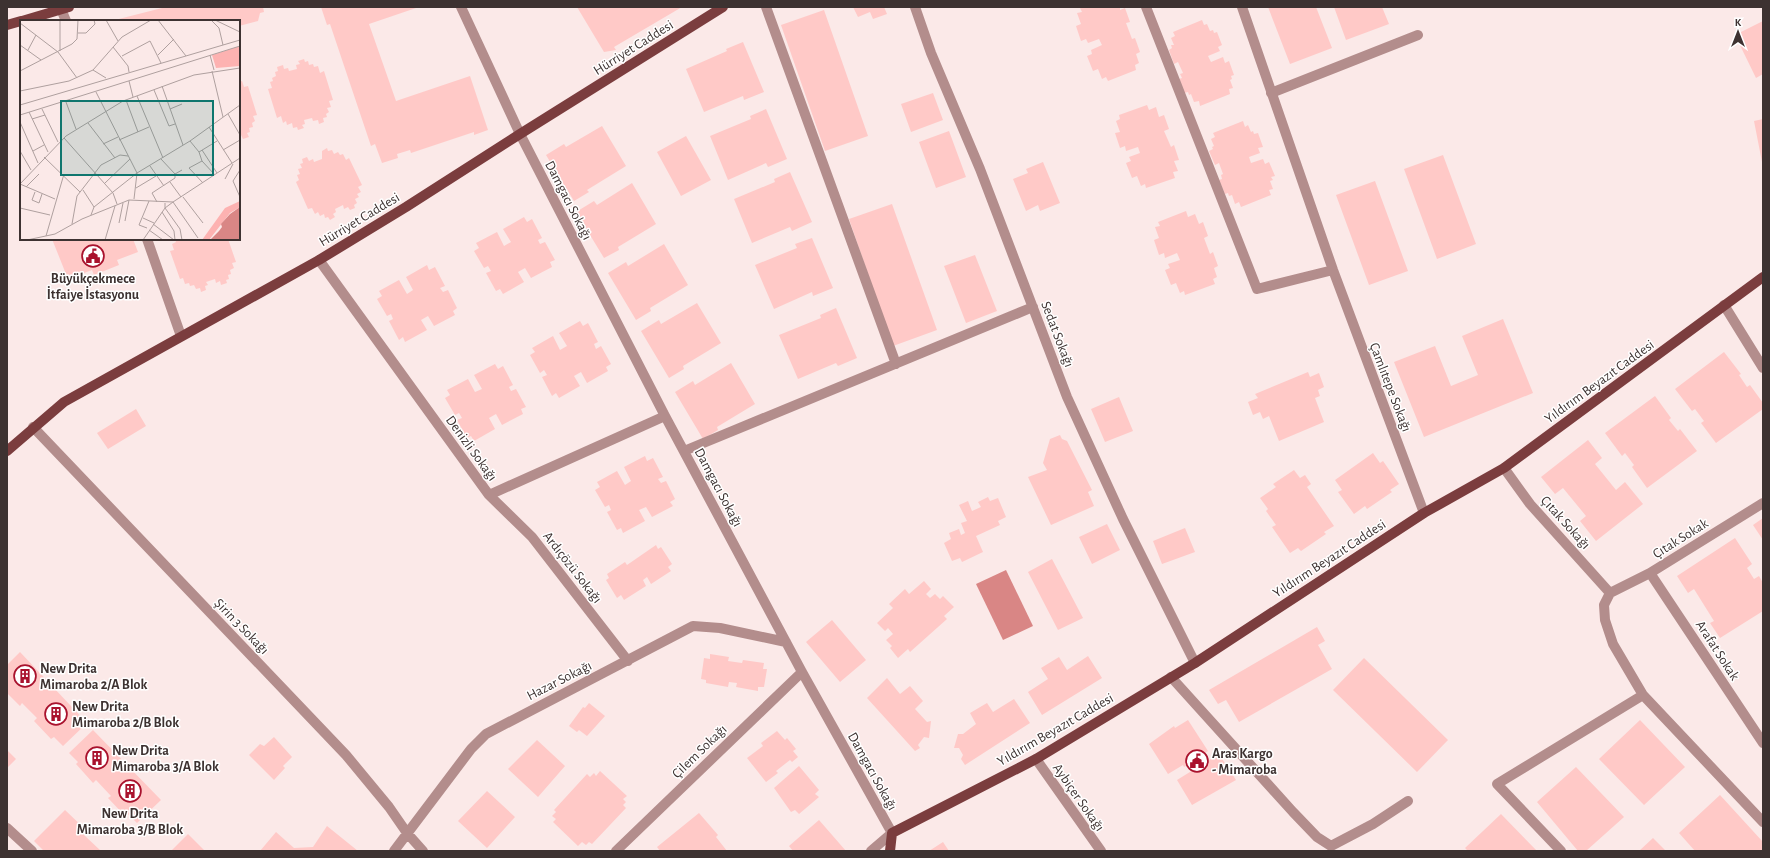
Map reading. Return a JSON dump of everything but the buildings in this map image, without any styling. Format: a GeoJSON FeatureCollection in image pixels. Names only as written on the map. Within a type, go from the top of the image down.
{"type":"FeatureCollection","features":[{"type":"Feature","properties":{"kind":"main road","name":"Hürriyet Caddesi"},"geometry":{"type":"LineString","coordinates":[[7,451],[33,427],[64,402],[319,260],[406,208],[520,134],[723,7]]}},
{"type":"Feature","properties":{"kind":"main road"},"geometry":{"type":"LineString","coordinates":[[24,20],[65,8]]}},
{"type":"Feature","properties":{"kind":"main road"},"geometry":{"type":"LineString","coordinates":[[7,25],[20,21]]}},
{"type":"Feature","properties":{"kind":"main road","name":"Yıldırım Beyazıt Caddesi"},"geometry":{"type":"LineString","coordinates":[[892,833],[1036,759],[1195,663],[1424,513],[1504,468],[1763,277]]}},
{"type":"Feature","properties":{"kind":"main road"},"geometry":{"type":"LineString","coordinates":[[890,851],[892,833]]}},
{"type":"Feature","properties":{"kind":"street","name":"Damgacı Sokağı"},"geometry":{"type":"LineString","coordinates":[[461,7],[520,134],[665,416],[802,672],[892,833]]}},
{"type":"Feature","properties":{"kind":"street"},"geometry":{"type":"LineString","coordinates":[[766,7],[896,364]]}},
{"type":"Feature","properties":{"kind":"street","name":"Sedat Sokağı"},"geometry":{"type":"LineString","coordinates":[[915,7],[931,53],[980,169],[1067,397],[1123,519],[1195,663]]}},
{"type":"Feature","properties":{"kind":"street"},"geometry":{"type":"LineString","coordinates":[[1146,7],[1257,289],[1333,270]]}},
{"type":"Feature","properties":{"kind":"street","name":"Çamlıtepe Sokağı"},"geometry":{"type":"LineString","coordinates":[[1242,7],[1333,270],[1424,513]]}},
{"type":"Feature","properties":{"kind":"street"},"geometry":{"type":"LineString","coordinates":[[65,8],[66,20]]}},
{"type":"Feature","properties":{"kind":"street"},"geometry":{"type":"LineString","coordinates":[[1271,93],[1418,35]]}},
{"type":"Feature","properties":{"kind":"street"},"geometry":{"type":"LineString","coordinates":[[147,240],[181,336]]}},
{"type":"Feature","properties":{"kind":"street","name":"Denizli Sokağı"},"geometry":{"type":"LineString","coordinates":[[319,260],[489,495],[665,416]]}},
{"type":"Feature","properties":{"kind":"street"},"geometry":{"type":"LineString","coordinates":[[1724,305],[1763,368]]}},
{"type":"Feature","properties":{"kind":"street"},"geometry":{"type":"LineString","coordinates":[[684,451],[1033,307]]}},
{"type":"Feature","properties":{"kind":"street","name":"Şirin 3 Sokağı"},"geometry":{"type":"LineString","coordinates":[[33,427],[346,755],[389,807],[407,833],[423,851]]}},
{"type":"Feature","properties":{"kind":"street","name":"Çıtak Sokağı"},"geometry":{"type":"LineString","coordinates":[[1504,468],[1530,504],[1610,594]]}},
{"type":"Feature","properties":{"kind":"street","name":"Ardıçözü Sokağı"},"geometry":{"type":"LineString","coordinates":[[489,495],[532,536],[628,661]]}},
{"type":"Feature","properties":{"kind":"street","name":"Çıtak Sokak"},"geometry":{"type":"LineString","coordinates":[[1610,594],[1650,573],[1763,503]]}},
{"type":"Feature","properties":{"kind":"street","name":"Arafat Sokak"},"geometry":{"type":"LineString","coordinates":[[1650,573],[1763,743]]}},
{"type":"Feature","properties":{"kind":"street"},"geometry":{"type":"LineString","coordinates":[[1610,594],[1604,605],[1605,620],[1613,644],[1643,695],[1763,822]]}},
{"type":"Feature","properties":{"kind":"street","name":"Hazar Sokağı"},"geometry":{"type":"LineString","coordinates":[[394,851],[471,750],[486,734],[693,626],[720,628],[786,642]]}},
{"type":"Feature","properties":{"kind":"street","name":"Çilem Sokağı"},"geometry":{"type":"LineString","coordinates":[[616,851],[802,672]]}},
{"type":"Feature","properties":{"kind":"street"},"geometry":{"type":"LineString","coordinates":[[1171,677],[1293,812],[1317,837],[1332,848],[1408,801]]}},
{"type":"Feature","properties":{"kind":"street"},"geometry":{"type":"LineString","coordinates":[[1561,851],[1496,784],[1643,695]]}},
{"type":"Feature","properties":{"kind":"street","name":"Aybiçer Sokağı"},"geometry":{"type":"LineString","coordinates":[[1036,759],[1100,851]]}},
{"type":"Feature","properties":{"kind":"street"},"geometry":{"type":"LineString","coordinates":[[7,828],[32,851]]}},
{"type":"Feature","properties":{"kind":"street"},"geometry":{"type":"LineString","coordinates":[[872,851],[892,833]]}},
{"type":"Feature","properties":{"kind":"shaded area"},"geometry":{"type":"Polygon","coordinates":[[[1006,570],[1033,626],[1003,640],[976,584],[1006,570]]]}},
{"type":"Feature","properties":{"kind":"place","name":"Büyükçekmece İtfaiye İstasyonu"},"geometry":{"type":"Point","coordinates":[93,256]}},
{"type":"Feature","properties":{"kind":"place","name":"New Drita Mimaroba 2/A Blok"},"geometry":{"type":"Point","coordinates":[25,676]}},
{"type":"Feature","properties":{"kind":"place","name":"New Drita Mimaroba 2/B Blok"},"geometry":{"type":"Point","coordinates":[56,714]}},
{"type":"Feature","properties":{"kind":"place","name":"New Drita Mimaroba 3/A Blok"},"geometry":{"type":"Point","coordinates":[97,758]}},
{"type":"Feature","properties":{"kind":"place","name":"Aras Kargo - Mimaroba"},"geometry":{"type":"Point","coordinates":[1197,761]}},
{"type":"Feature","properties":{"kind":"place","name":"New Drita Mimaroba 3/B Blok"},"geometry":{"type":"Point","coordinates":[130,791]}}]}
